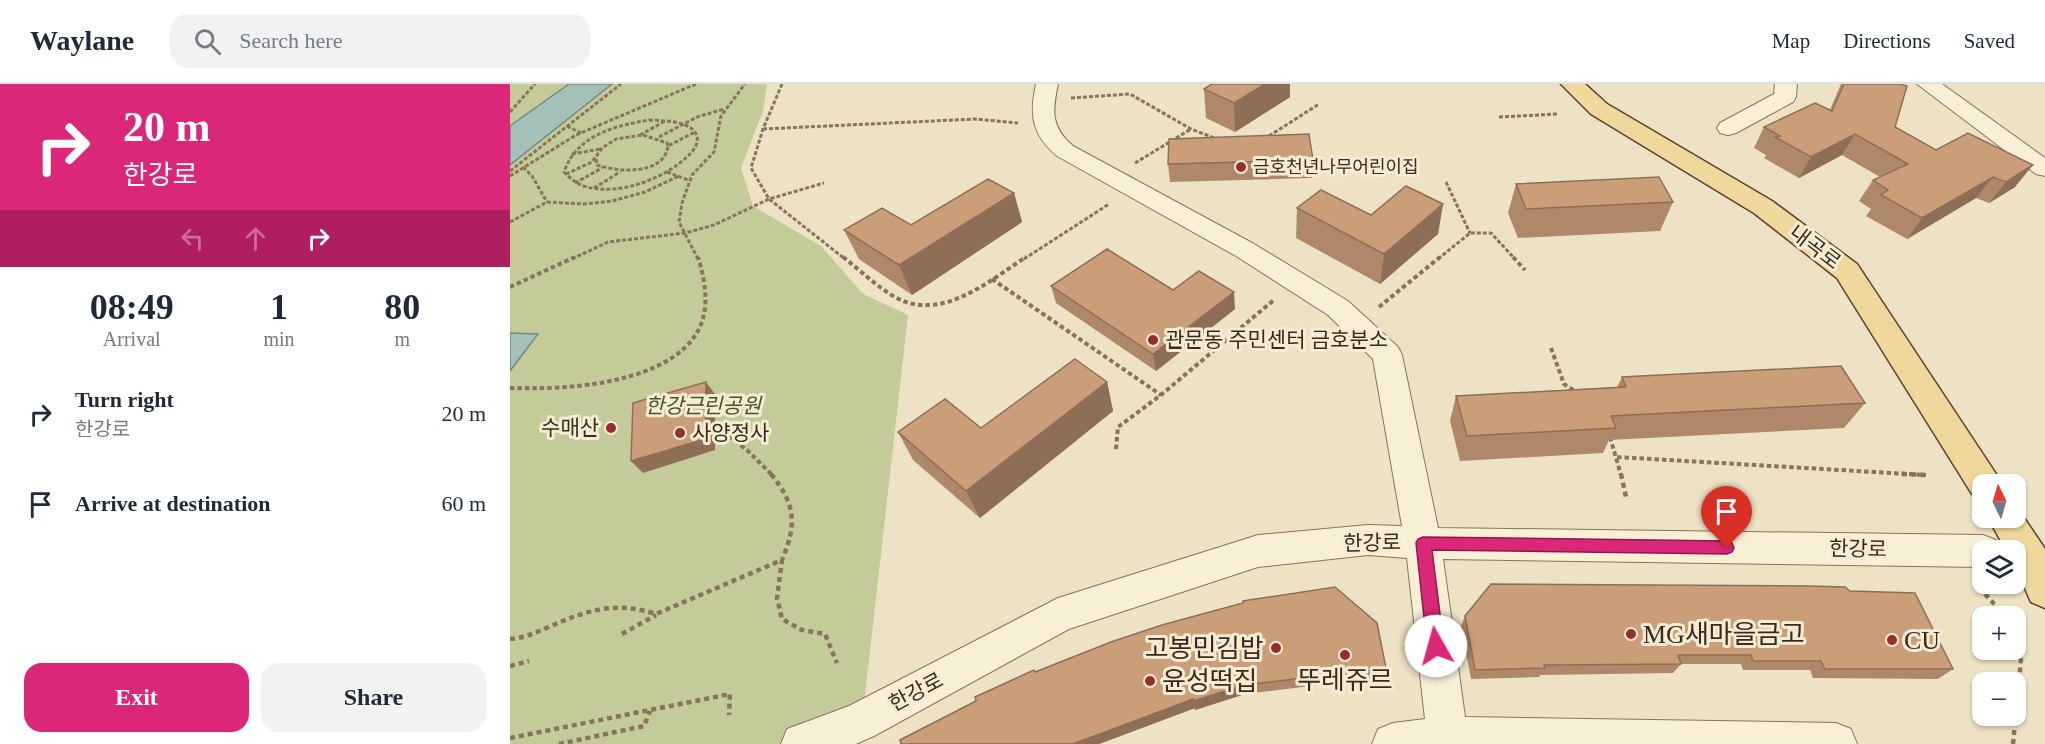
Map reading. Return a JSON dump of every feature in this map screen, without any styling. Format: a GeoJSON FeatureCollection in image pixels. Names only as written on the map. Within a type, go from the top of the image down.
{"type":"FeatureCollection","features":[{"type":"Feature","properties":{"kind":"main road","name":"내곡로"},"geometry":{"type":"LineString","coordinates":[[1572,84],[1599,109],[1763,207],[1847,271],[1978,474]]}},
{"type":"Feature","properties":{"kind":"main road"},"geometry":{"type":"LineString","coordinates":[[2013,528],[2033,556],[2045,590]]}},
{"type":"Feature","properties":{"kind":"street"},"geometry":{"type":"LineString","coordinates":[[1728,129],[1785,97],[1786,84]]}},
{"type":"Feature","properties":{"kind":"street"},"geometry":{"type":"LineString","coordinates":[[1928,84],[2045,169]]}},
{"type":"Feature","properties":{"kind":"street"},"geometry":{"type":"LineString","coordinates":[[1056,91],[1043,110],[1048,135],[1060,147],[1245,250],[1338,308],[1387,355],[1423,543],[1448,741]]}},
{"type":"Feature","properties":{"kind":"street","name":"한강로"},"geometry":{"type":"LineString","coordinates":[[802,744],[860,722],[1058,615],[1258,551],[1368,540],[1423,543],[1972,551]]}},
{"type":"Feature","properties":{"kind":"street"},"geometry":{"type":"LineString","coordinates":[[1393,744],[1448,741],[1836,744]]}},
{"type":"Feature","properties":{"kind":"path"},"geometry":{"type":"LineString","coordinates":[[510,112],[535,84]]}},
{"type":"Feature","properties":{"kind":"path"},"geometry":{"type":"LineString","coordinates":[[510,171],[621,84]]}},
{"type":"Feature","properties":{"kind":"path"},"geometry":{"type":"LineString","coordinates":[[510,176],[582,134],[696,84]]}},
{"type":"Feature","properties":{"kind":"path"},"geometry":{"type":"LineString","coordinates":[[510,388],[588,386],[662,363],[682,351],[697,335],[705,313],[699,267],[691,242],[679,219],[681,206],[688,191],[688,180],[714,152],[718,123],[724,109],[740,93],[745,84]]}},
{"type":"Feature","properties":{"kind":"path"},"geometry":{"type":"LineString","coordinates":[[782,84],[763,129],[751,168],[769,200],[894,297],[911,304],[939,305],[967,295],[1118,199]]}},
{"type":"Feature","properties":{"kind":"path"},"geometry":{"type":"LineString","coordinates":[[1056,91],[1130,94],[1191,129],[1220,140]]}},
{"type":"Feature","properties":{"kind":"path"},"geometry":{"type":"LineString","coordinates":[[1263,138],[1271,136],[1319,104]]}},
{"type":"Feature","properties":{"kind":"path"},"geometry":{"type":"LineString","coordinates":[[659,137],[684,123],[724,109]]}},
{"type":"Feature","properties":{"kind":"path"},"geometry":{"type":"LineString","coordinates":[[1499,117],[1558,114]]}},
{"type":"Feature","properties":{"kind":"path"},"geometry":{"type":"LineString","coordinates":[[763,129],[975,119],[1019,123]]}},
{"type":"Feature","properties":{"kind":"path"},"geometry":{"type":"LineString","coordinates":[[639,135],[668,120]]}},
{"type":"Feature","properties":{"kind":"path"},"geometry":{"type":"LineString","coordinates":[[668,120],[684,123],[695,132],[697,139],[693,149],[683,161],[667,172],[624,186],[594,188],[575,183],[566,174],[566,161],[589,139],[628,123],[668,120]]}},
{"type":"Feature","properties":{"kind":"path"},"geometry":{"type":"LineString","coordinates":[[624,137],[628,123]]}},
{"type":"Feature","properties":{"kind":"path"},"geometry":{"type":"LineString","coordinates":[[567,126],[582,134]]}},
{"type":"Feature","properties":{"kind":"path"},"geometry":{"type":"LineString","coordinates":[[1126,168],[1191,129]]}},
{"type":"Feature","properties":{"kind":"path"},"geometry":{"type":"LineString","coordinates":[[668,146],[695,132]]}},
{"type":"Feature","properties":{"kind":"path"},"geometry":{"type":"LineString","coordinates":[[639,135],[659,137],[667,142],[668,150],[663,158],[654,165],[621,172],[597,165],[596,159],[601,149],[609,142],[639,135]]}},
{"type":"Feature","properties":{"kind":"path"},"geometry":{"type":"LineString","coordinates":[[572,154],[601,149]]}},
{"type":"Feature","properties":{"kind":"path"},"geometry":{"type":"LineString","coordinates":[[566,174],[596,159]]}},
{"type":"Feature","properties":{"kind":"path"},"geometry":{"type":"LineString","coordinates":[[523,167],[532,176],[547,202]]}},
{"type":"Feature","properties":{"kind":"path"},"geometry":{"type":"LineString","coordinates":[[575,183],[603,167]]}},
{"type":"Feature","properties":{"kind":"path"},"geometry":{"type":"LineString","coordinates":[[594,188],[621,172]]}},
{"type":"Feature","properties":{"kind":"path"},"geometry":{"type":"LineString","coordinates":[[667,172],[688,180]]}},
{"type":"Feature","properties":{"kind":"path"},"geometry":{"type":"LineString","coordinates":[[510,222],[547,202],[585,204],[612,201],[645,192],[679,176]]}},
{"type":"Feature","properties":{"kind":"path"},"geometry":{"type":"LineString","coordinates":[[1446,182],[1470,233]]}},
{"type":"Feature","properties":{"kind":"path"},"geometry":{"type":"LineString","coordinates":[[510,287],[609,242],[685,233],[714,225],[769,200],[824,183]]}},
{"type":"Feature","properties":{"kind":"path"},"geometry":{"type":"LineString","coordinates":[[1379,307],[1470,233],[1491,233],[1526,270]]}},
{"type":"Feature","properties":{"kind":"path"},"geometry":{"type":"LineString","coordinates":[[992,279],[1161,395]]}},
{"type":"Feature","properties":{"kind":"path"},"geometry":{"type":"LineString","coordinates":[[1116,449],[1118,427],[1161,395],[1276,299]]}},
{"type":"Feature","properties":{"kind":"path"},"geometry":{"type":"LineString","coordinates":[[1551,348],[1564,384],[1582,396]]}},
{"type":"Feature","properties":{"kind":"path"},"geometry":{"type":"LineString","coordinates":[[1606,428],[1617,457],[1626,497]]}},
{"type":"Feature","properties":{"kind":"path"},"geometry":{"type":"LineString","coordinates":[[729,436],[748,449],[788,497],[793,516],[791,536],[782,560],[777,598],[782,619],[802,630],[825,634],[837,663]]}},
{"type":"Feature","properties":{"kind":"path"},"geometry":{"type":"LineString","coordinates":[[1617,457],[1926,475]]}},
{"type":"Feature","properties":{"kind":"path"},"geometry":{"type":"LineString","coordinates":[[622,634],[656,614],[782,560]]}},
{"type":"Feature","properties":{"kind":"path"},"geometry":{"type":"LineString","coordinates":[[1985,594],[1996,606]]}},
{"type":"Feature","properties":{"kind":"path"},"geometry":{"type":"LineString","coordinates":[[510,639],[521,638],[589,611],[608,606],[638,606],[656,614]]}},
{"type":"Feature","properties":{"kind":"path"},"geometry":{"type":"LineString","coordinates":[[2013,744],[2021,660]]}},
{"type":"Feature","properties":{"kind":"path"},"geometry":{"type":"LineString","coordinates":[[510,666],[529,661]]}},
{"type":"Feature","properties":{"kind":"path"},"geometry":{"type":"LineString","coordinates":[[510,738],[730,694],[729,715]]}},
{"type":"Feature","properties":{"kind":"path"},"geometry":{"type":"LineString","coordinates":[[559,744],[644,726],[650,710]]}},
{"type":"Feature","properties":{"kind":"green space","name":"한강근린공원"},"geometry":{"type":"Polygon","coordinates":[[[510,84],[767,84],[763,111],[741,168],[753,206],[821,246],[863,294],[908,315],[864,704],[788,744],[510,744],[510,84]]]}},
{"type":"Feature","properties":{"kind":"water"},"geometry":{"type":"Polygon","coordinates":[[[569,84],[612,84],[510,165],[510,126],[569,84]]]}},
{"type":"Feature","properties":{"kind":"water"},"geometry":{"type":"Polygon","coordinates":[[[510,333],[538,334],[510,371],[510,333]]]}},
{"type":"Feature","properties":{"kind":"building"},"geometry":{"type":"Polygon","coordinates":[[[1212,84],[1265,84],[1234,103],[1204,89],[1212,84]]]}},
{"type":"Feature","properties":{"kind":"building"},"geometry":{"type":"Polygon","coordinates":[[[1844,84],[1907,86],[1895,127],[1936,150],[1968,133],[2033,165],[2006,182],[1993,177],[1922,218],[1881,195],[1888,190],[1873,180],[1908,164],[1855,134],[1811,157],[1775,137],[1780,136],[1764,127],[1815,103],[1832,111],[1844,84]]]}},
{"type":"Feature","properties":{"kind":"building"},"geometry":{"type":"Polygon","coordinates":[[[1309,134],[1313,160],[1168,164],[1169,139],[1309,134]]]}},
{"type":"Feature","properties":{"kind":"building"},"geometry":{"type":"Polygon","coordinates":[[[1659,177],[1673,202],[1526,209],[1516,184],[1659,177]]]}},
{"type":"Feature","properties":{"kind":"building"},"geometry":{"type":"Polygon","coordinates":[[[988,179],[1014,193],[899,265],[844,230],[882,208],[911,225],[988,179]]]}},
{"type":"Feature","properties":{"kind":"building"},"geometry":{"type":"Polygon","coordinates":[[[1406,186],[1443,204],[1384,254],[1297,208],[1321,190],[1371,215],[1406,186]]]}},
{"type":"Feature","properties":{"kind":"building","name":"관문동 주민센터 금호분소"},"geometry":{"type":"Polygon","coordinates":[[[1107,249],[1173,290],[1199,271],[1234,292],[1153,354],[1051,286],[1107,249]]]}},
{"type":"Feature","properties":{"kind":"building"},"geometry":{"type":"Polygon","coordinates":[[[1075,359],[1107,382],[966,491],[898,432],[945,399],[981,428],[1075,359]]]}},
{"type":"Feature","properties":{"kind":"building"},"geometry":{"type":"Polygon","coordinates":[[[1841,366],[1865,403],[1611,416],[1616,428],[1467,436],[1456,396],[1626,387],[1622,377],[1841,366]]]}},
{"type":"Feature","properties":{"kind":"building","name":"사양정사"},"geometry":{"type":"Polygon","coordinates":[[[706,382],[705,439],[631,461],[633,403],[706,382]]]}},
{"type":"Feature","properties":{"kind":"building"},"geometry":{"type":"Polygon","coordinates":[[[1491,584],[1808,586],[1845,587],[1850,591],[1915,593],[1953,669],[1825,669],[1821,661],[1753,661],[1751,655],[1678,655],[1681,664],[1544,665],[1545,668],[1475,670],[1465,616],[1491,584]]]}},
{"type":"Feature","properties":{"kind":"building"},"geometry":{"type":"Polygon","coordinates":[[[1335,587],[1377,623],[1386,668],[1245,685],[1193,701],[1193,699],[1073,744],[901,744],[900,740],[976,701],[975,697],[1034,670],[1035,672],[1111,642],[1162,625],[1243,603],[1243,601],[1335,587]]]}},
{"type":"Feature","properties":{"kind":"place","name":"금호천년나무어린이집"},"geometry":{"type":"Point","coordinates":[1241,167]}},
{"type":"Feature","properties":{"kind":"place","name":"관문동 주민센터 금호분소"},"geometry":{"type":"Point","coordinates":[1153,340]}},
{"type":"Feature","properties":{"kind":"place","name":"수매산"},"geometry":{"type":"Point","coordinates":[611,428]}},
{"type":"Feature","properties":{"kind":"place","name":"사양정사"},"geometry":{"type":"Point","coordinates":[680,433]}},
{"type":"Feature","properties":{"kind":"place","name":"MG새마을금고"},"geometry":{"type":"Point","coordinates":[1631,634]}},
{"type":"Feature","properties":{"kind":"place","name":"CU"},"geometry":{"type":"Point","coordinates":[1892,640]}},
{"type":"Feature","properties":{"kind":"place","name":"고봉민김밥"},"geometry":{"type":"Point","coordinates":[1276,648]}},
{"type":"Feature","properties":{"kind":"place","name":"뚜레쥬르"},"geometry":{"type":"Point","coordinates":[1345,655]}},
{"type":"Feature","properties":{"kind":"place","name":"윤성떡집"},"geometry":{"type":"Point","coordinates":[1150,681]}},
{"type":"Feature","properties":{"kind":"route"},"geometry":{"type":"LineString","coordinates":[[1436,646],[1423,543],[1727,548]]}}]}
